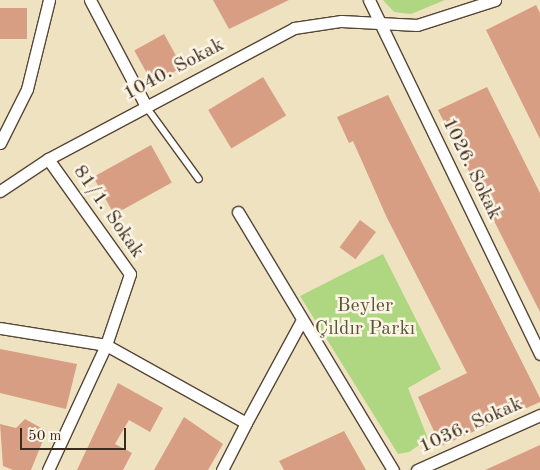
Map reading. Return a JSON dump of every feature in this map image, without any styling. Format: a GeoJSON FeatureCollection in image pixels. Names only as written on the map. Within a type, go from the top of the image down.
{"type":"FeatureCollection","features":[{"type":"Feature","properties":{"kind":"street"},"geometry":{"type":"LineString","coordinates":[[0,143],[27,89],[49,0]]}},
{"type":"Feature","properties":{"kind":"street"},"geometry":{"type":"LineString","coordinates":[[90,0],[146,106]]}},
{"type":"Feature","properties":{"kind":"street","name":"1026. Sokak"},"geometry":{"type":"LineString","coordinates":[[369,0],[540,354]]}},
{"type":"Feature","properties":{"kind":"street","name":"1040. Sokak"},"geometry":{"type":"LineString","coordinates":[[0,191],[48,159],[294,28],[341,21],[417,26],[495,0]]}},
{"type":"Feature","properties":{"kind":"street","name":"81/1. Sokak"},"geometry":{"type":"LineString","coordinates":[[48,159],[130,274],[106,345]]}},
{"type":"Feature","properties":{"kind":"street"},"geometry":{"type":"LineString","coordinates":[[238,212],[393,470]]}},
{"type":"Feature","properties":{"kind":"street"},"geometry":{"type":"LineString","coordinates":[[222,470],[302,320]]}},
{"type":"Feature","properties":{"kind":"street"},"geometry":{"type":"LineString","coordinates":[[0,328],[106,345],[246,423]]}},
{"type":"Feature","properties":{"kind":"street"},"geometry":{"type":"LineString","coordinates":[[48,470],[106,345]]}},
{"type":"Feature","properties":{"kind":"street","name":"1036. Sokak"},"geometry":{"type":"LineString","coordinates":[[417,470],[540,415]]}},
{"type":"Feature","properties":{"kind":"lane"},"geometry":{"type":"LineString","coordinates":[[146,106],[199,180]]}},
{"type":"Feature","properties":{"kind":"green space"},"geometry":{"type":"Polygon","coordinates":[[[383,0],[445,0],[411,14],[394,12],[383,0]]]}},
{"type":"Feature","properties":{"kind":"green space","name":"Beyler Çıldır Parkı"},"geometry":{"type":"Polygon","coordinates":[[[383,254],[441,369],[408,388],[428,439],[409,452],[398,454],[300,296],[383,254]]]}},
{"type":"Feature","properties":{"kind":"building"},"geometry":{"type":"Polygon","coordinates":[[[213,0],[289,0],[229,29],[213,0]]]}},
{"type":"Feature","properties":{"kind":"building"},"geometry":{"type":"Polygon","coordinates":[[[536,5],[540,13],[540,139],[486,30],[536,5]]]}},
{"type":"Feature","properties":{"kind":"building"},"geometry":{"type":"Polygon","coordinates":[[[0,8],[27,8],[27,39],[0,39],[0,8]]]}},
{"type":"Feature","properties":{"kind":"building"},"geometry":{"type":"Polygon","coordinates":[[[164,34],[182,67],[153,84],[134,50],[164,34]]]}},
{"type":"Feature","properties":{"kind":"building"},"geometry":{"type":"Polygon","coordinates":[[[263,77],[286,116],[231,149],[208,110],[263,77]]]}},
{"type":"Feature","properties":{"kind":"building"},"geometry":{"type":"Polygon","coordinates":[[[487,87],[540,193],[540,312],[438,110],[487,87]]]}},
{"type":"Feature","properties":{"kind":"building"},"geometry":{"type":"Polygon","coordinates":[[[388,95],[540,398],[540,402],[441,446],[418,397],[467,373],[387,218],[353,141],[349,143],[337,117],[388,95]]]}},
{"type":"Feature","properties":{"kind":"building"},"geometry":{"type":"Polygon","coordinates":[[[151,145],[172,183],[114,215],[93,177],[151,145]]]}},
{"type":"Feature","properties":{"kind":"building"},"geometry":{"type":"Polygon","coordinates":[[[360,220],[376,232],[356,259],[340,247],[360,220]]]}},
{"type":"Feature","properties":{"kind":"building"},"geometry":{"type":"Polygon","coordinates":[[[0,349],[77,364],[66,409],[0,393],[0,349]]]}},
{"type":"Feature","properties":{"kind":"building"},"geometry":{"type":"Polygon","coordinates":[[[118,383],[163,408],[150,432],[129,420],[115,444],[132,453],[123,470],[77,470],[118,383]]]}},
{"type":"Feature","properties":{"kind":"building"},"geometry":{"type":"Polygon","coordinates":[[[184,417],[223,444],[208,470],[154,470],[184,417]]]}},
{"type":"Feature","properties":{"kind":"building"},"geometry":{"type":"Polygon","coordinates":[[[25,419],[43,429],[44,438],[31,470],[13,470],[3,466],[0,424],[16,428],[25,419]]]}},
{"type":"Feature","properties":{"kind":"building"},"geometry":{"type":"Polygon","coordinates":[[[344,431],[366,470],[284,470],[279,461],[344,431]]]}},
{"type":"Feature","properties":{"kind":"building"},"geometry":{"type":"Polygon","coordinates":[[[540,445],[540,470],[485,470],[540,445]]]}}]}
